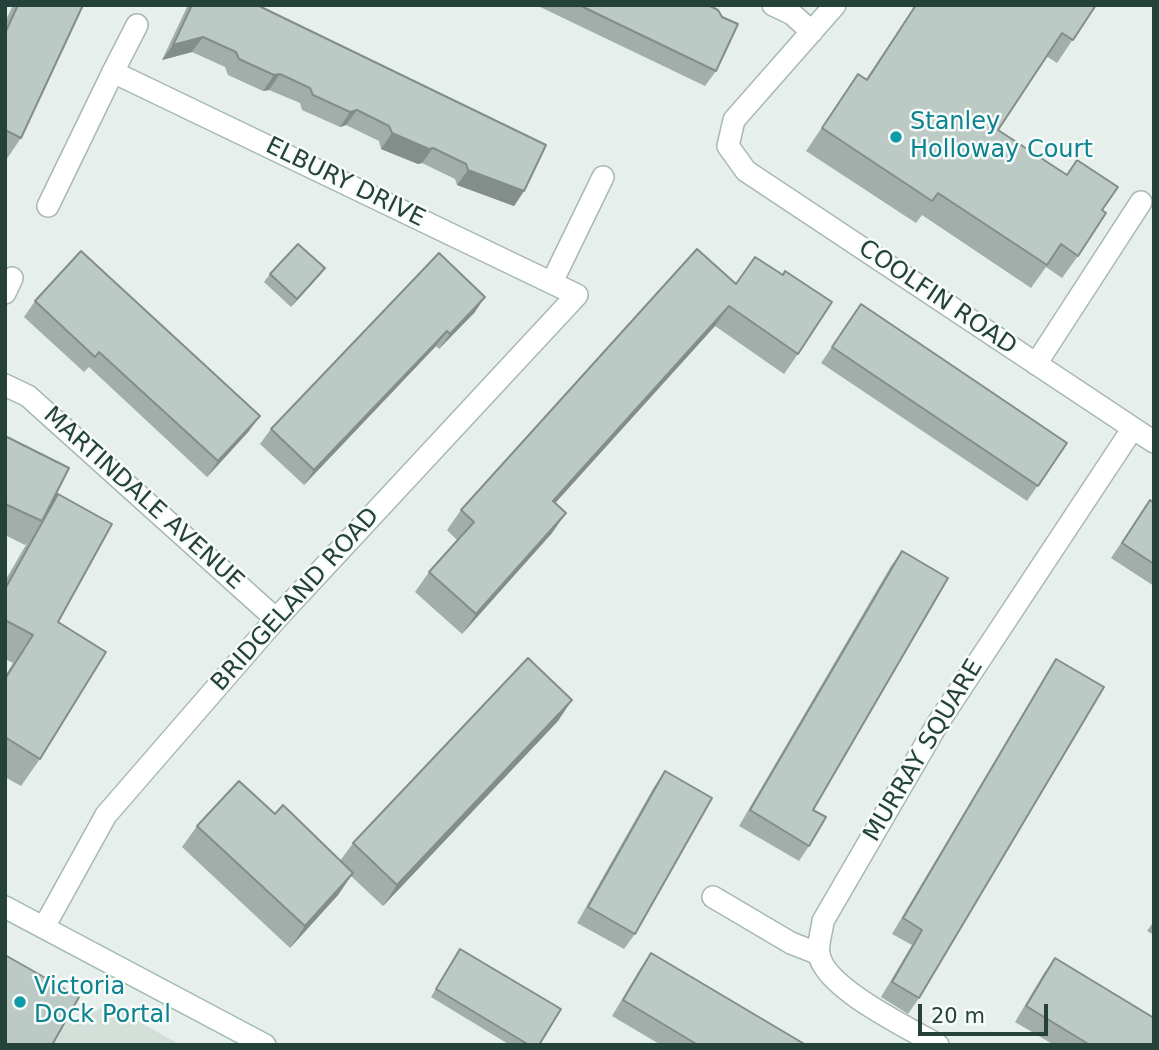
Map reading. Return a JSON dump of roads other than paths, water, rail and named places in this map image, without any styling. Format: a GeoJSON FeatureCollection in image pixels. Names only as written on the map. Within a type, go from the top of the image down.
{"type":"FeatureCollection","features":[{"type":"Feature","properties":{"kind":"street"},"geometry":{"type":"LineString","coordinates":[[773,5],[792,14],[812,32],[835,5]]}},
{"type":"Feature","properties":{"kind":"street"},"geometry":{"type":"LineString","coordinates":[[48,206],[137,24]]}},
{"type":"Feature","properties":{"kind":"street","name":"COOLFIN ROAD"},"geometry":{"type":"LineString","coordinates":[[812,32],[734,120],[728,146],[746,172],[1154,442]]}},
{"type":"Feature","properties":{"kind":"street","name":"ELBURY DRIVE"},"geometry":{"type":"LineString","coordinates":[[113,72],[577,295]]}},
{"type":"Feature","properties":{"kind":"street"},"geometry":{"type":"LineString","coordinates":[[552,282],[603,177]]}},
{"type":"Feature","properties":{"kind":"street"},"geometry":{"type":"LineString","coordinates":[[1036,364],[1141,202]]}},
{"type":"Feature","properties":{"kind":"street","name":"BRIDGELAND ROAD"},"geometry":{"type":"LineString","coordinates":[[44,927],[106,815],[276,619],[577,295]]}},
{"type":"Feature","properties":{"kind":"street","name":"MARTINDALE AVENUE"},"geometry":{"type":"LineString","coordinates":[[5,385],[28,396],[276,619]]}},
{"type":"Feature","properties":{"kind":"street","name":"MURRAY SQUARE"},"geometry":{"type":"LineString","coordinates":[[818,954],[823,922],[938,723],[1133,428]]}},
{"type":"Feature","properties":{"kind":"street"},"geometry":{"type":"LineString","coordinates":[[713,897],[792,943],[818,954],[830,977],[851,994],[938,1045]]}},
{"type":"Feature","properties":{"kind":"street"},"geometry":{"type":"LineString","coordinates":[[5,906],[265,1045]]}},
{"type":"Feature","properties":{"kind":"place","name":"Stanley Holloway Court"},"geometry":{"type":"Point","coordinates":[896,137]}},
{"type":"Feature","properties":{"kind":"place","name":"Victoria Dock Portal"},"geometry":{"type":"Point","coordinates":[20,1002]}}]}
